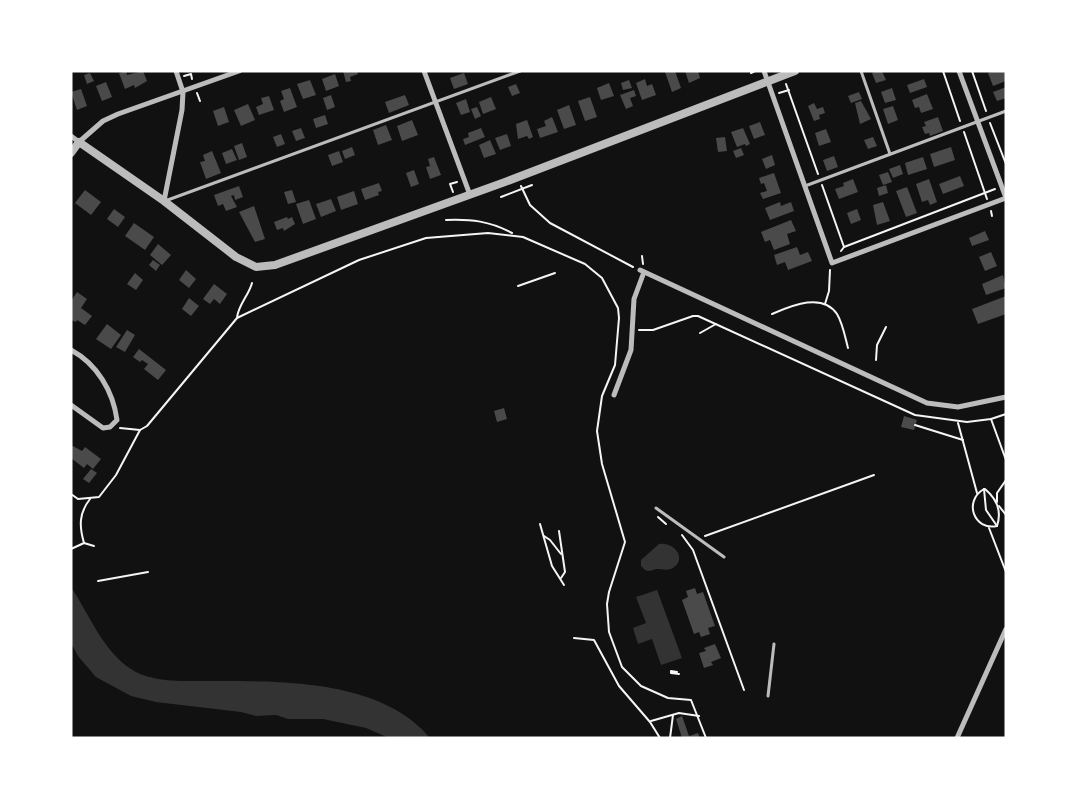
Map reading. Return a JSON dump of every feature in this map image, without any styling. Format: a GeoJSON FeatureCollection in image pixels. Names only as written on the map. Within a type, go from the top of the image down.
{"type":"FeatureCollection","features":[{"type":"Feature","properties":{"kind":"street"},"geometry":{"type":"LineString","coordinates":[[164,201],[181,125],[183,92],[176,71]]}},
{"type":"Feature","properties":{"kind":"street"},"geometry":{"type":"LineString","coordinates":[[71,153],[79,142],[98,125],[111,118],[239,71]]}},
{"type":"Feature","properties":{"kind":"street"},"geometry":{"type":"LineString","coordinates":[[424,71],[470,195]]}},
{"type":"Feature","properties":{"kind":"street"},"geometry":{"type":"LineString","coordinates":[[764,71],[832,263],[1006,198],[959,71]]}},
{"type":"Feature","properties":{"kind":"street"},"geometry":{"type":"LineString","coordinates":[[71,136],[164,201],[236,257],[256,267],[290,260],[470,195],[795,71]]}},
{"type":"Feature","properties":{"kind":"street"},"geometry":{"type":"LineString","coordinates":[[614,395],[629,358],[634,299],[642,271],[927,403],[958,407],[1006,397]]}},
{"type":"Feature","properties":{"kind":"street"},"geometry":{"type":"LineString","coordinates":[[71,350],[93,366],[116,410],[117,420],[110,427],[98,426],[71,405]]}},
{"type":"Feature","properties":{"kind":"street"},"geometry":{"type":"LineString","coordinates":[[957,738],[1006,629]]}},
{"type":"Feature","properties":{"kind":"lane"},"geometry":{"type":"LineString","coordinates":[[164,201],[520,71]]}},
{"type":"Feature","properties":{"kind":"lane"},"geometry":{"type":"LineString","coordinates":[[861,71],[890,154]]}},
{"type":"Feature","properties":{"kind":"lane"},"geometry":{"type":"LineString","coordinates":[[804,186],[1006,111]]}},
{"type":"Feature","properties":{"kind":"lane"},"geometry":{"type":"LineString","coordinates":[[656,508],[724,556]]}},
{"type":"Feature","properties":{"kind":"lane"},"geometry":{"type":"LineString","coordinates":[[768,696],[774,644]]}},
{"type":"Feature","properties":{"kind":"path"},"geometry":{"type":"LineString","coordinates":[[751,73],[755,71]]}},
{"type":"Feature","properties":{"kind":"path"},"geometry":{"type":"LineString","coordinates":[[789,90],[844,247],[985,194],[942,71]]}},
{"type":"Feature","properties":{"kind":"path"},"geometry":{"type":"LineString","coordinates":[[972,71],[1006,164]]}},
{"type":"Feature","properties":{"kind":"path"},"geometry":{"type":"LineString","coordinates":[[517,177],[530,205],[550,223],[642,271]]}},
{"type":"Feature","properties":{"kind":"path"},"geometry":{"type":"LineString","coordinates":[[501,197],[532,185]]}},
{"type":"Feature","properties":{"kind":"path"},"geometry":{"type":"LineString","coordinates":[[446,220],[471,219],[486,222],[585,264],[602,278],[618,308],[620,328],[615,365],[602,396],[597,431],[602,464],[625,542],[609,592],[607,604],[609,632],[622,666],[641,686],[668,698],[690,700],[699,716],[706,738]]}},
{"type":"Feature","properties":{"kind":"path"},"geometry":{"type":"LineString","coordinates":[[71,494],[78,499],[99,497],[116,475],[140,430],[154,419],[237,318],[358,260],[415,240],[438,236],[514,234]]}},
{"type":"Feature","properties":{"kind":"path"},"geometry":{"type":"LineString","coordinates":[[825,304],[832,263]]}},
{"type":"Feature","properties":{"kind":"path"},"geometry":{"type":"LineString","coordinates":[[518,286],[555,273]]}},
{"type":"Feature","properties":{"kind":"path"},"geometry":{"type":"LineString","coordinates":[[237,318],[237,310],[250,292],[252,283]]}},
{"type":"Feature","properties":{"kind":"path"},"geometry":{"type":"LineString","coordinates":[[772,314],[803,303],[825,304],[838,316],[848,348]]}},
{"type":"Feature","properties":{"kind":"path"},"geometry":{"type":"LineString","coordinates":[[632,330],[653,330],[693,316],[716,324],[915,415],[957,422],[991,419],[1006,414]]}},
{"type":"Feature","properties":{"kind":"path"},"geometry":{"type":"LineString","coordinates":[[700,333],[716,324]]}},
{"type":"Feature","properties":{"kind":"path"},"geometry":{"type":"LineString","coordinates":[[876,360],[877,345],[886,327]]}},
{"type":"Feature","properties":{"kind":"path"},"geometry":{"type":"LineString","coordinates":[[991,419],[1006,460]]}},
{"type":"Feature","properties":{"kind":"path"},"geometry":{"type":"LineString","coordinates":[[957,422],[977,493]]}},
{"type":"Feature","properties":{"kind":"path"},"geometry":{"type":"LineString","coordinates":[[915,425],[962,440]]}},
{"type":"Feature","properties":{"kind":"path"},"geometry":{"type":"LineString","coordinates":[[110,427],[140,430]]}},
{"type":"Feature","properties":{"kind":"path"},"geometry":{"type":"LineString","coordinates":[[698,538],[874,475]]}},
{"type":"Feature","properties":{"kind":"path"},"geometry":{"type":"LineString","coordinates":[[997,526],[1000,518],[997,493],[1006,480]]}},
{"type":"Feature","properties":{"kind":"path"},"geometry":{"type":"LineString","coordinates":[[984,489],[977,493],[973,502],[974,514],[978,520],[989,528],[1006,572]]}},
{"type":"Feature","properties":{"kind":"path"},"geometry":{"type":"LineString","coordinates":[[984,489],[991,494],[1006,515]]}},
{"type":"Feature","properties":{"kind":"path"},"geometry":{"type":"LineString","coordinates":[[984,489],[986,510],[997,526]]}},
{"type":"Feature","properties":{"kind":"path"},"geometry":{"type":"LineString","coordinates":[[84,543],[81,514],[82,508],[90,498]]}},
{"type":"Feature","properties":{"kind":"path"},"geometry":{"type":"LineString","coordinates":[[657,515],[660,521],[670,526]]}},
{"type":"Feature","properties":{"kind":"path"},"geometry":{"type":"LineString","coordinates":[[540,524],[552,566],[555,573],[562,578],[564,585]]}},
{"type":"Feature","properties":{"kind":"path"},"geometry":{"type":"LineString","coordinates":[[989,528],[997,526]]}},
{"type":"Feature","properties":{"kind":"path"},"geometry":{"type":"LineString","coordinates":[[559,531],[565,572],[565,576],[562,578]]}},
{"type":"Feature","properties":{"kind":"path"},"geometry":{"type":"LineString","coordinates":[[681,534],[693,550],[744,690]]}},
{"type":"Feature","properties":{"kind":"path"},"geometry":{"type":"LineString","coordinates":[[544,536],[550,540],[561,554]]}},
{"type":"Feature","properties":{"kind":"path"},"geometry":{"type":"LineString","coordinates":[[71,549],[84,543],[94,546]]}},
{"type":"Feature","properties":{"kind":"path"},"geometry":{"type":"LineString","coordinates":[[98,581],[148,572]]}},
{"type":"Feature","properties":{"kind":"path"},"geometry":{"type":"LineString","coordinates":[[574,638],[594,640],[619,686],[650,722],[660,738]]}},
{"type":"Feature","properties":{"kind":"path"},"geometry":{"type":"LineString","coordinates":[[650,722],[686,713],[699,716]]}},
{"type":"Feature","properties":{"kind":"path"},"geometry":{"type":"LineString","coordinates":[[670,738],[673,715]]}},
{"type":"Feature","properties":{"kind":"shaded area"},"geometry":{"type":"Polygon","coordinates":[[[659,544],[669,545],[677,551],[679,560],[677,564],[669,569],[645,570],[641,566],[641,560],[659,544]]]}},
{"type":"Feature","properties":{"kind":"shaded area"},"geometry":{"type":"Polygon","coordinates":[[[71,587],[104,642],[121,661],[139,674],[169,680],[297,683],[328,687],[357,694],[385,704],[409,719],[430,738],[389,738],[366,728],[323,719],[288,719],[276,715],[256,716],[241,712],[156,702],[131,696],[96,677],[78,656],[71,643],[71,587]]]}},
{"type":"Feature","properties":{"kind":"shaded area"},"geometry":{"type":"Polygon","coordinates":[[[657,590],[682,658],[661,665],[652,639],[638,644],[633,628],[646,623],[636,597],[657,590]]]}},
{"type":"Feature","properties":{"kind":"building"},"geometry":{"type":"Polygon","coordinates":[[[126,71],[127,75],[143,71],[147,81],[135,88],[134,85],[125,89],[119,73],[126,71]]]}},
{"type":"Feature","properties":{"kind":"building"},"geometry":{"type":"Polygon","coordinates":[[[343,71],[357,71],[358,74],[350,77],[351,81],[346,82],[343,71]]]}},
{"type":"Feature","properties":{"kind":"building"},"geometry":{"type":"Polygon","coordinates":[[[675,71],[681,88],[672,92],[665,72],[675,71]]]}},
{"type":"Feature","properties":{"kind":"building"},"geometry":{"type":"Polygon","coordinates":[[[685,71],[698,71],[700,78],[689,83],[685,71]]]}},
{"type":"Feature","properties":{"kind":"building"},"geometry":{"type":"Polygon","coordinates":[[[882,71],[886,80],[876,83],[872,73],[882,71]]]}},
{"type":"Feature","properties":{"kind":"building"},"geometry":{"type":"Polygon","coordinates":[[[1006,71],[1006,81],[993,86],[988,73],[1006,71]]]}},
{"type":"Feature","properties":{"kind":"building"},"geometry":{"type":"Polygon","coordinates":[[[90,73],[94,81],[87,84],[84,75],[90,73]]]}},
{"type":"Feature","properties":{"kind":"building"},"geometry":{"type":"Polygon","coordinates":[[[464,73],[468,84],[454,89],[450,78],[464,73]]]}},
{"type":"Feature","properties":{"kind":"building"},"geometry":{"type":"Polygon","coordinates":[[[335,74],[339,86],[326,91],[322,79],[335,74]]]}},
{"type":"Feature","properties":{"kind":"building"},"geometry":{"type":"Polygon","coordinates":[[[645,79],[647,86],[652,84],[656,95],[642,100],[636,83],[645,79]]]}},
{"type":"Feature","properties":{"kind":"building"},"geometry":{"type":"Polygon","coordinates":[[[924,79],[927,87],[910,93],[907,85],[924,79]]]}},
{"type":"Feature","properties":{"kind":"building"},"geometry":{"type":"Polygon","coordinates":[[[310,80],[316,95],[303,99],[297,84],[310,80]]]}},
{"type":"Feature","properties":{"kind":"building"},"geometry":{"type":"Polygon","coordinates":[[[629,80],[632,88],[623,90],[621,83],[629,80]]]}},
{"type":"Feature","properties":{"kind":"building"},"geometry":{"type":"Polygon","coordinates":[[[106,82],[112,97],[102,101],[96,86],[106,82]]]}},
{"type":"Feature","properties":{"kind":"building"},"geometry":{"type":"Polygon","coordinates":[[[609,83],[614,96],[601,100],[597,88],[609,83]]]}},
{"type":"Feature","properties":{"kind":"building"},"geometry":{"type":"Polygon","coordinates":[[[516,84],[520,93],[512,96],[508,87],[516,84]]]}},
{"type":"Feature","properties":{"kind":"building"},"geometry":{"type":"Polygon","coordinates":[[[1006,87],[1006,98],[997,101],[993,92],[1006,87]]]}},
{"type":"Feature","properties":{"kind":"building"},"geometry":{"type":"Polygon","coordinates":[[[290,88],[297,107],[284,112],[280,101],[284,99],[281,91],[290,88]]]}},
{"type":"Feature","properties":{"kind":"building"},"geometry":{"type":"Polygon","coordinates":[[[892,88],[896,100],[885,103],[881,92],[892,88]]]}},
{"type":"Feature","properties":{"kind":"building"},"geometry":{"type":"Polygon","coordinates":[[[81,89],[87,106],[77,110],[71,92],[81,89]]]}},
{"type":"Feature","properties":{"kind":"building"},"geometry":{"type":"Polygon","coordinates":[[[634,90],[636,96],[630,98],[633,106],[626,109],[620,95],[634,90]]]}},
{"type":"Feature","properties":{"kind":"building"},"geometry":{"type":"Polygon","coordinates":[[[859,92],[862,99],[851,103],[848,96],[859,92]]]}},
{"type":"Feature","properties":{"kind":"building"},"geometry":{"type":"Polygon","coordinates":[[[927,94],[933,109],[921,113],[919,107],[915,108],[912,100],[927,94]]]}},
{"type":"Feature","properties":{"kind":"building"},"geometry":{"type":"Polygon","coordinates":[[[331,95],[335,107],[327,110],[323,98],[331,95]]]}},
{"type":"Feature","properties":{"kind":"building"},"geometry":{"type":"Polygon","coordinates":[[[405,95],[409,105],[389,113],[385,102],[405,95]]]}},
{"type":"Feature","properties":{"kind":"building"},"geometry":{"type":"Polygon","coordinates":[[[269,96],[274,110],[259,115],[256,107],[263,104],[261,98],[269,96]]]}},
{"type":"Feature","properties":{"kind":"building"},"geometry":{"type":"Polygon","coordinates":[[[491,97],[496,109],[483,114],[479,102],[491,97]]]}},
{"type":"Feature","properties":{"kind":"building"},"geometry":{"type":"Polygon","coordinates":[[[590,97],[597,117],[585,121],[578,101],[590,97]]]}},
{"type":"Feature","properties":{"kind":"building"},"geometry":{"type":"Polygon","coordinates":[[[466,99],[470,112],[461,115],[456,103],[466,99]]]}},
{"type":"Feature","properties":{"kind":"building"},"geometry":{"type":"Polygon","coordinates":[[[861,101],[871,119],[860,124],[855,103],[861,101]]]}},
{"type":"Feature","properties":{"kind":"building"},"geometry":{"type":"Polygon","coordinates":[[[814,103],[817,109],[823,107],[825,113],[819,115],[820,119],[814,121],[808,106],[814,103]]]}},
{"type":"Feature","properties":{"kind":"building"},"geometry":{"type":"Polygon","coordinates":[[[248,104],[255,120],[241,126],[234,110],[248,104]]]}},
{"type":"Feature","properties":{"kind":"building"},"geometry":{"type":"Polygon","coordinates":[[[569,105],[576,125],[564,129],[557,110],[569,105]]]}},
{"type":"Feature","properties":{"kind":"building"},"geometry":{"type":"Polygon","coordinates":[[[893,106],[898,120],[888,124],[883,109],[893,106]]]}},
{"type":"Feature","properties":{"kind":"building"},"geometry":{"type":"Polygon","coordinates":[[[224,107],[229,122],[218,126],[213,111],[224,107]]]}},
{"type":"Feature","properties":{"kind":"building"},"geometry":{"type":"Polygon","coordinates":[[[477,107],[481,116],[475,119],[471,109],[477,107]]]}},
{"type":"Feature","properties":{"kind":"building"},"geometry":{"type":"Polygon","coordinates":[[[325,115],[328,124],[316,128],[313,119],[325,115]]]}},
{"type":"Feature","properties":{"kind":"building"},"geometry":{"type":"Polygon","coordinates":[[[552,117],[558,132],[540,138],[537,129],[546,126],[544,121],[552,117]]]}},
{"type":"Feature","properties":{"kind":"building"},"geometry":{"type":"Polygon","coordinates":[[[938,117],[943,131],[930,136],[929,133],[925,134],[922,127],[926,126],[924,122],[938,117]]]}},
{"type":"Feature","properties":{"kind":"building"},"geometry":{"type":"Polygon","coordinates":[[[412,120],[418,135],[402,141],[397,126],[412,120]]]}},
{"type":"Feature","properties":{"kind":"building"},"geometry":{"type":"Polygon","coordinates":[[[527,120],[533,137],[529,139],[527,136],[518,139],[516,124],[527,120]]]}},
{"type":"Feature","properties":{"kind":"building"},"geometry":{"type":"Polygon","coordinates":[[[760,122],[765,135],[754,139],[749,126],[760,122]]]}},
{"type":"Feature","properties":{"kind":"building"},"geometry":{"type":"Polygon","coordinates":[[[386,125],[392,140],[378,145],[373,130],[386,125]]]}},
{"type":"Feature","properties":{"kind":"building"},"geometry":{"type":"Polygon","coordinates":[[[301,128],[305,138],[296,141],[292,131],[301,128]]]}},
{"type":"Feature","properties":{"kind":"building"},"geometry":{"type":"Polygon","coordinates":[[[481,128],[485,137],[465,145],[463,139],[469,137],[468,133],[481,128]]]}},
{"type":"Feature","properties":{"kind":"building"},"geometry":{"type":"Polygon","coordinates":[[[743,128],[750,144],[737,147],[731,132],[743,128]]]}},
{"type":"Feature","properties":{"kind":"building"},"geometry":{"type":"Polygon","coordinates":[[[826,129],[831,142],[819,146],[815,133],[826,129]]]}},
{"type":"Feature","properties":{"kind":"building"},"geometry":{"type":"Polygon","coordinates":[[[281,134],[285,144],[277,147],[273,137],[281,134]]]}},
{"type":"Feature","properties":{"kind":"building"},"geometry":{"type":"Polygon","coordinates":[[[507,134],[511,146],[500,150],[495,138],[507,134]]]}},
{"type":"Feature","properties":{"kind":"building"},"geometry":{"type":"Polygon","coordinates":[[[725,137],[727,151],[718,152],[716,138],[725,137]]]}},
{"type":"Feature","properties":{"kind":"building"},"geometry":{"type":"Polygon","coordinates":[[[873,137],[877,146],[868,149],[864,140],[873,137]]]}},
{"type":"Feature","properties":{"kind":"building"},"geometry":{"type":"Polygon","coordinates":[[[490,140],[496,154],[484,158],[479,145],[490,140]]]}},
{"type":"Feature","properties":{"kind":"building"},"geometry":{"type":"Polygon","coordinates":[[[242,143],[247,157],[239,160],[234,146],[242,143]]]}},
{"type":"Feature","properties":{"kind":"building"},"geometry":{"type":"Polygon","coordinates":[[[352,147],[355,155],[345,159],[342,151],[352,147]]]}},
{"type":"Feature","properties":{"kind":"building"},"geometry":{"type":"Polygon","coordinates":[[[951,147],[955,160],[934,167],[930,154],[951,147]]]}},
{"type":"Feature","properties":{"kind":"building"},"geometry":{"type":"Polygon","coordinates":[[[741,148],[744,155],[736,158],[733,151],[741,148]]]}},
{"type":"Feature","properties":{"kind":"building"},"geometry":{"type":"Polygon","coordinates":[[[232,149],[237,160],[226,164],[222,153],[232,149]]]}},
{"type":"Feature","properties":{"kind":"building"},"geometry":{"type":"Polygon","coordinates":[[[212,151],[221,173],[206,179],[200,162],[205,161],[203,155],[212,151]]]}},
{"type":"Feature","properties":{"kind":"building"},"geometry":{"type":"Polygon","coordinates":[[[339,151],[343,162],[332,166],[328,155],[339,151]]]}},
{"type":"Feature","properties":{"kind":"building"},"geometry":{"type":"Polygon","coordinates":[[[772,155],[775,165],[766,169],[762,159],[772,155]]]}},
{"type":"Feature","properties":{"kind":"building"},"geometry":{"type":"Polygon","coordinates":[[[834,156],[838,167],[827,171],[823,160],[834,156]]]}},
{"type":"Feature","properties":{"kind":"building"},"geometry":{"type":"Polygon","coordinates":[[[434,157],[441,175],[430,179],[426,167],[430,166],[428,159],[434,157]]]}},
{"type":"Feature","properties":{"kind":"building"},"geometry":{"type":"Polygon","coordinates":[[[923,157],[927,169],[908,175],[905,163],[923,157]]]}},
{"type":"Feature","properties":{"kind":"building"},"geometry":{"type":"Polygon","coordinates":[[[900,165],[903,174],[893,178],[889,169],[900,165]]]}},
{"type":"Feature","properties":{"kind":"building"},"geometry":{"type":"Polygon","coordinates":[[[414,170],[419,184],[411,187],[406,173],[414,170]]]}},
{"type":"Feature","properties":{"kind":"building"},"geometry":{"type":"Polygon","coordinates":[[[888,172],[892,182],[883,185],[879,175],[888,172]]]}},
{"type":"Feature","properties":{"kind":"building"},"geometry":{"type":"Polygon","coordinates":[[[774,173],[781,193],[763,199],[760,193],[767,191],[764,183],[761,184],[759,178],[774,173]]]}},
{"type":"Feature","properties":{"kind":"building"},"geometry":{"type":"Polygon","coordinates":[[[960,176],[964,186],[943,194],[939,184],[960,176]]]}},
{"type":"Feature","properties":{"kind":"building"},"geometry":{"type":"Polygon","coordinates":[[[853,179],[858,192],[839,199],[835,189],[844,186],[843,183],[853,179]]]}},
{"type":"Feature","properties":{"kind":"building"},"geometry":{"type":"Polygon","coordinates":[[[929,179],[937,202],[930,205],[928,200],[922,202],[916,184],[929,179]]]}},
{"type":"Feature","properties":{"kind":"building"},"geometry":{"type":"Polygon","coordinates":[[[379,183],[382,191],[378,192],[379,195],[365,200],[361,189],[379,183]]]}},
{"type":"Feature","properties":{"kind":"building"},"geometry":{"type":"Polygon","coordinates":[[[886,185],[888,193],[879,196],[877,188],[886,185]]]}},
{"type":"Feature","properties":{"kind":"building"},"geometry":{"type":"Polygon","coordinates":[[[239,186],[243,197],[235,200],[234,195],[231,196],[237,207],[226,211],[223,204],[218,206],[214,195],[239,186]]]}},
{"type":"Feature","properties":{"kind":"building"},"geometry":{"type":"Polygon","coordinates":[[[907,187],[917,213],[906,217],[896,191],[907,187]]]}},
{"type":"Feature","properties":{"kind":"building"},"geometry":{"type":"Polygon","coordinates":[[[85,190],[101,202],[91,215],[75,203],[85,190]]]}},
{"type":"Feature","properties":{"kind":"building"},"geometry":{"type":"Polygon","coordinates":[[[292,190],[296,202],[288,204],[284,192],[292,190]]]}},
{"type":"Feature","properties":{"kind":"building"},"geometry":{"type":"Polygon","coordinates":[[[354,191],[358,204],[341,210],[337,197],[354,191]]]}},
{"type":"Feature","properties":{"kind":"building"},"geometry":{"type":"Polygon","coordinates":[[[331,199],[336,211],[321,217],[316,204],[331,199]]]}},
{"type":"Feature","properties":{"kind":"building"},"geometry":{"type":"Polygon","coordinates":[[[309,200],[316,219],[303,224],[296,204],[309,200]]]}},
{"type":"Feature","properties":{"kind":"building"},"geometry":{"type":"Polygon","coordinates":[[[780,202],[781,206],[791,202],[794,211],[770,220],[765,208],[780,202]]]}},
{"type":"Feature","properties":{"kind":"building"},"geometry":{"type":"Polygon","coordinates":[[[883,202],[890,221],[877,225],[873,205],[883,202]]]}},
{"type":"Feature","properties":{"kind":"building"},"geometry":{"type":"Polygon","coordinates":[[[254,206],[265,239],[255,242],[239,212],[254,206]]]}},
{"type":"Feature","properties":{"kind":"building"},"geometry":{"type":"Polygon","coordinates":[[[114,209],[125,217],[118,227],[107,219],[114,209]]]}},
{"type":"Feature","properties":{"kind":"building"},"geometry":{"type":"Polygon","coordinates":[[[857,209],[861,220],[851,224],[847,213],[857,209]]]}},
{"type":"Feature","properties":{"kind":"building"},"geometry":{"type":"Polygon","coordinates":[[[287,217],[288,219],[292,217],[295,224],[284,231],[283,228],[277,230],[274,222],[287,217]]]}},
{"type":"Feature","properties":{"kind":"building"},"geometry":{"type":"Polygon","coordinates":[[[791,220],[796,231],[787,234],[790,244],[774,250],[770,240],[765,242],[761,232],[791,220]]]}},
{"type":"Feature","properties":{"kind":"building"},"geometry":{"type":"Polygon","coordinates":[[[134,223],[154,237],[145,250],[125,236],[134,223]]]}},
{"type":"Feature","properties":{"kind":"building"},"geometry":{"type":"Polygon","coordinates":[[[985,231],[989,240],[972,246],[969,238],[985,231]]]}},
{"type":"Feature","properties":{"kind":"building"},"geometry":{"type":"Polygon","coordinates":[[[158,244],[171,255],[162,265],[150,255],[158,244]]]}},
{"type":"Feature","properties":{"kind":"building"},"geometry":{"type":"Polygon","coordinates":[[[797,247],[800,255],[808,252],[812,261],[788,270],[785,262],[777,265],[774,255],[797,247]]]}},
{"type":"Feature","properties":{"kind":"building"},"geometry":{"type":"Polygon","coordinates":[[[991,252],[997,266],[985,271],[979,257],[991,252]]]}},
{"type":"Feature","properties":{"kind":"building"},"geometry":{"type":"Polygon","coordinates":[[[153,260],[160,265],[156,271],[149,265],[153,260]]]}},
{"type":"Feature","properties":{"kind":"building"},"geometry":{"type":"Polygon","coordinates":[[[186,270],[196,279],[189,288],[179,280],[186,270]]]}},
{"type":"Feature","properties":{"kind":"building"},"geometry":{"type":"Polygon","coordinates":[[[135,273],[143,280],[136,290],[127,284],[135,273]]]}},
{"type":"Feature","properties":{"kind":"building"},"geometry":{"type":"Polygon","coordinates":[[[1003,275],[1006,288],[986,295],[982,284],[1003,275]]]}},
{"type":"Feature","properties":{"kind":"building"},"geometry":{"type":"Polygon","coordinates":[[[214,284],[227,294],[220,304],[214,299],[210,304],[203,299],[214,284]]]}},
{"type":"Feature","properties":{"kind":"building"},"geometry":{"type":"Polygon","coordinates":[[[77,292],[87,299],[81,308],[92,316],[85,325],[77,320],[76,322],[71,320],[71,301],[77,292]]]}},
{"type":"Feature","properties":{"kind":"building"},"geometry":{"type":"Polygon","coordinates":[[[1006,296],[1006,314],[978,324],[972,309],[1006,296]]]}},
{"type":"Feature","properties":{"kind":"building"},"geometry":{"type":"Polygon","coordinates":[[[189,298],[199,306],[191,316],[182,309],[189,298]]]}},
{"type":"Feature","properties":{"kind":"building"},"geometry":{"type":"Polygon","coordinates":[[[107,324],[121,335],[111,349],[96,339],[107,324]]]}},
{"type":"Feature","properties":{"kind":"building"},"geometry":{"type":"Polygon","coordinates":[[[127,330],[135,335],[125,352],[116,347],[127,330]]]}},
{"type":"Feature","properties":{"kind":"building"},"geometry":{"type":"Polygon","coordinates":[[[139,349],[166,370],[158,380],[144,369],[148,364],[142,360],[140,362],[133,357],[139,349]]]}},
{"type":"Feature","properties":{"kind":"building"},"geometry":{"type":"Polygon","coordinates":[[[504,408],[507,419],[497,422],[494,411],[504,408]]]}},
{"type":"Feature","properties":{"kind":"building"},"geometry":{"type":"Polygon","coordinates":[[[904,416],[917,420],[914,430],[901,427],[904,416]]]}},
{"type":"Feature","properties":{"kind":"building"},"geometry":{"type":"Polygon","coordinates":[[[71,445],[82,451],[85,447],[101,459],[93,469],[87,464],[84,468],[71,458],[71,445]]]}},
{"type":"Feature","properties":{"kind":"building"},"geometry":{"type":"Polygon","coordinates":[[[91,469],[97,473],[89,483],[83,479],[91,469]]]}},
{"type":"Feature","properties":{"kind":"building"},"geometry":{"type":"Polygon","coordinates":[[[695,588],[697,594],[703,592],[715,626],[708,628],[710,634],[701,637],[699,632],[694,634],[682,600],[688,597],[686,591],[695,588]]]}},
{"type":"Feature","properties":{"kind":"building"},"geometry":{"type":"Polygon","coordinates":[[[715,644],[721,658],[711,662],[713,665],[704,668],[699,653],[706,651],[704,648],[715,644]]]}},
{"type":"Feature","properties":{"kind":"building"},"geometry":{"type":"Polygon","coordinates":[[[682,716],[689,736],[698,733],[700,738],[682,738],[676,719],[682,716]]]}}]}
